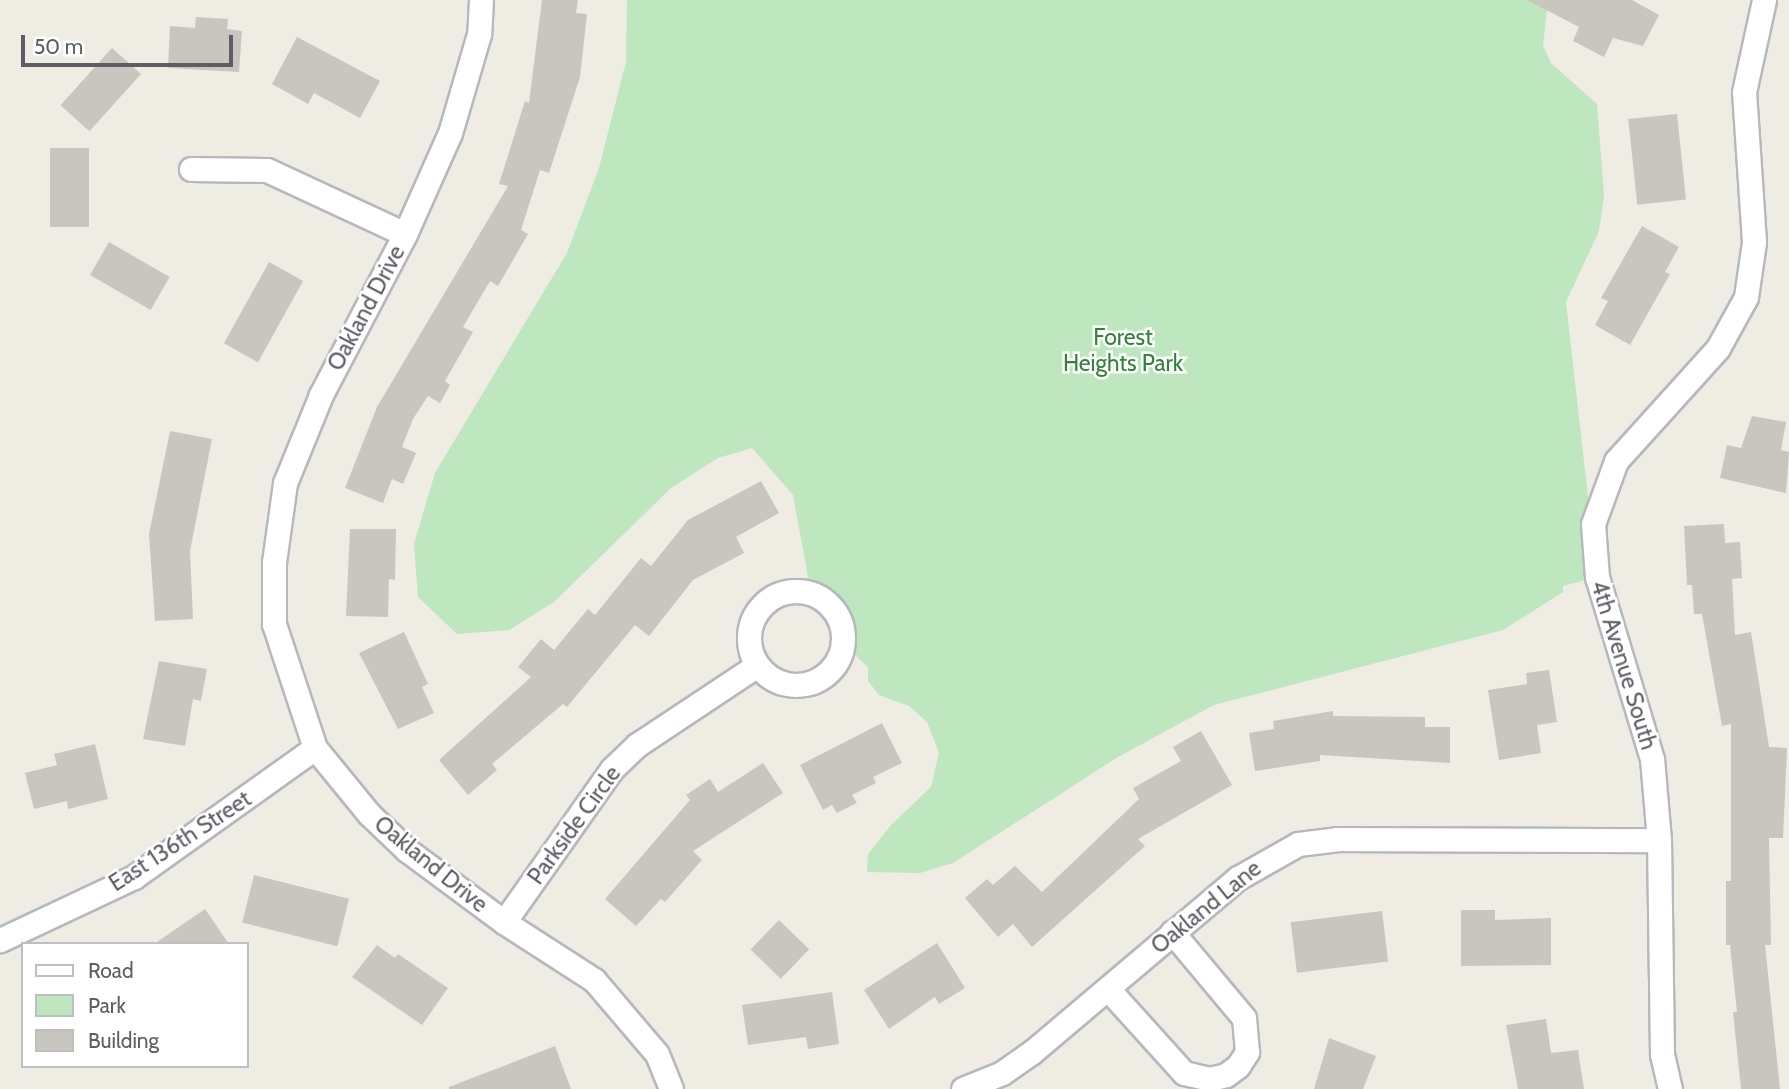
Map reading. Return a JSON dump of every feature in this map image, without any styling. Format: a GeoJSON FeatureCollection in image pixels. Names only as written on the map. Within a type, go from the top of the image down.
{"type":"FeatureCollection","features":[{"type":"Feature","properties":{"kind":"street","name":"Oakland Drive"},"geometry":{"type":"LineString","coordinates":[[481,0],[479,34],[450,133],[405,234],[321,395],[285,483],[274,562],[274,624],[315,748],[369,814],[407,850],[505,922],[594,980],[657,1054],[671,1089]]}},
{"type":"Feature","properties":{"kind":"street","name":"4th Avenue South"},"geometry":{"type":"LineString","coordinates":[[1670,1089],[1662,1055],[1658,840],[1652,759],[1597,577],[1592,524],[1616,461],[1718,348],[1746,297],[1754,243],[1744,92],[1764,0]]}},
{"type":"Feature","properties":{"kind":"street","name":"Oakland Drive"},"geometry":{"type":"LineString","coordinates":[[191,169],[267,170],[405,234]]}},
{"type":"Feature","properties":{"kind":"street"},"geometry":{"type":"LineString","coordinates":[[792,591],[811,593],[834,610],[844,644],[829,673],[811,683],[794,686],[772,679],[756,666],[750,629],[759,608],[773,597],[792,591]]}},
{"type":"Feature","properties":{"kind":"street","name":"Parkside Circle"},"geometry":{"type":"LineString","coordinates":[[505,922],[612,769],[637,745],[756,666]]}},
{"type":"Feature","properties":{"kind":"street","name":"East 136th Street"},"geometry":{"type":"LineString","coordinates":[[0,940],[134,877],[315,748]]}},
{"type":"Feature","properties":{"kind":"street","name":"Oakland Lane"},"geometry":{"type":"LineString","coordinates":[[963,1089],[1002,1073],[1032,1052],[1238,878],[1298,844],[1338,839],[1658,840]]}},
{"type":"Feature","properties":{"kind":"street"},"geometry":{"type":"LineString","coordinates":[[1108,989],[1184,1073],[1209,1079],[1226,1075],[1238,1066],[1247,1052],[1244,1018],[1172,932]]}},
{"type":"Feature","properties":{"kind":"green space","name":"Forest Heights Park"},"geometry":{"type":"Polygon","coordinates":[[[627,0],[1548,0],[1543,46],[1551,63],[1597,104],[1604,195],[1599,231],[1566,302],[1597,577],[1563,586],[1563,592],[1503,630],[1214,705],[1118,757],[953,863],[920,873],[867,872],[868,854],[891,825],[931,787],[939,753],[927,722],[909,706],[879,695],[868,681],[868,667],[843,644],[834,610],[811,593],[793,495],[752,448],[718,458],[671,488],[554,602],[509,630],[457,634],[418,597],[414,544],[435,473],[567,253],[599,168],[626,62],[627,0]]]}},
{"type":"Feature","properties":{"kind":"building"},"geometry":{"type":"Polygon","coordinates":[[[542,0],[578,0],[576,13],[587,14],[580,77],[549,173],[540,170],[521,230],[528,234],[498,286],[490,281],[463,327],[473,332],[445,381],[450,385],[440,403],[428,396],[413,419],[402,447],[416,453],[403,484],[392,479],[383,503],[345,488],[377,407],[508,186],[499,184],[525,101],[529,103],[542,0]]]}},
{"type":"Feature","properties":{"kind":"building"},"geometry":{"type":"Polygon","coordinates":[[[1527,0],[1632,0],[1659,15],[1643,46],[1613,38],[1604,57],[1573,41],[1579,27],[1527,0]]]}},
{"type":"Feature","properties":{"kind":"building"},"geometry":{"type":"Polygon","coordinates":[[[196,17],[228,19],[227,29],[242,31],[239,72],[168,68],[170,26],[195,28],[196,17]]]}},
{"type":"Feature","properties":{"kind":"building"},"geometry":{"type":"Polygon","coordinates":[[[297,37],[380,81],[360,118],[314,93],[308,104],[272,84],[297,37]]]}},
{"type":"Feature","properties":{"kind":"building"},"geometry":{"type":"Polygon","coordinates":[[[112,48],[141,74],[89,131],[60,105],[112,48]]]}},
{"type":"Feature","properties":{"kind":"building"},"geometry":{"type":"Polygon","coordinates":[[[1677,114],[1686,200],[1637,205],[1628,119],[1677,114]]]}},
{"type":"Feature","properties":{"kind":"building"},"geometry":{"type":"Polygon","coordinates":[[[50,148],[89,148],[89,227],[50,227],[50,148]]]}},
{"type":"Feature","properties":{"kind":"building"},"geometry":{"type":"Polygon","coordinates":[[[1642,226],[1679,247],[1665,272],[1670,274],[1630,345],[1595,325],[1608,301],[1601,298],[1642,226]]]}},
{"type":"Feature","properties":{"kind":"building"},"geometry":{"type":"Polygon","coordinates":[[[109,242],[170,277],[151,310],[90,275],[109,242]]]}},
{"type":"Feature","properties":{"kind":"building"},"geometry":{"type":"Polygon","coordinates":[[[269,262],[303,281],[258,362],[224,343],[269,262]]]}},
{"type":"Feature","properties":{"kind":"building"},"geometry":{"type":"Polygon","coordinates":[[[1752,416],[1786,422],[1781,450],[1789,452],[1786,493],[1720,478],[1727,445],[1741,448],[1752,416]]]}},
{"type":"Feature","properties":{"kind":"building"},"geometry":{"type":"Polygon","coordinates":[[[170,431],[212,439],[190,551],[193,619],[155,621],[149,534],[170,431]]]}},
{"type":"Feature","properties":{"kind":"building"},"geometry":{"type":"Polygon","coordinates":[[[761,481],[779,513],[736,537],[744,553],[693,580],[649,636],[635,625],[567,707],[563,704],[492,764],[497,770],[468,795],[439,760],[531,677],[518,667],[541,639],[554,650],[588,609],[595,615],[641,558],[651,566],[688,520],[761,481]]]}},
{"type":"Feature","properties":{"kind":"building"},"geometry":{"type":"Polygon","coordinates":[[[1724,524],[1725,543],[1740,542],[1742,578],[1732,579],[1735,635],[1751,632],[1769,747],[1787,748],[1783,838],[1769,838],[1771,945],[1765,945],[1780,1089],[1741,1089],[1733,1012],[1737,1012],[1730,945],[1726,945],[1726,881],[1731,881],[1731,724],[1722,726],[1702,614],[1694,614],[1692,585],[1687,585],[1684,526],[1724,524]]]}},
{"type":"Feature","properties":{"kind":"building"},"geometry":{"type":"Polygon","coordinates":[[[350,529],[396,529],[395,580],[389,579],[388,617],[346,616],[350,529]]]}},
{"type":"Feature","properties":{"kind":"building"},"geometry":{"type":"Polygon","coordinates":[[[404,632],[428,684],[422,687],[434,713],[398,729],[359,653],[404,632]]]}},
{"type":"Feature","properties":{"kind":"building"},"geometry":{"type":"Polygon","coordinates":[[[159,661],[207,669],[201,701],[193,699],[185,746],[143,739],[159,661]]]}},
{"type":"Feature","properties":{"kind":"building"},"geometry":{"type":"Polygon","coordinates":[[[1549,670],[1557,722],[1537,725],[1541,753],[1499,760],[1488,690],[1527,684],[1526,673],[1549,670]]]}},
{"type":"Feature","properties":{"kind":"building"},"geometry":{"type":"Polygon","coordinates":[[[1333,711],[1333,716],[1425,717],[1425,727],[1450,727],[1450,763],[1320,755],[1320,761],[1255,771],[1249,733],[1274,729],[1273,721],[1333,711]]]}},
{"type":"Feature","properties":{"kind":"building"},"geometry":{"type":"Polygon","coordinates":[[[882,723],[902,763],[873,777],[876,783],[852,795],[857,803],[837,813],[832,805],[823,810],[800,765],[882,723]]]}},
{"type":"Feature","properties":{"kind":"building"},"geometry":{"type":"Polygon","coordinates":[[[1201,731],[1232,785],[1138,839],[1145,846],[1032,947],[1013,924],[998,937],[965,898],[987,879],[993,885],[1015,866],[1042,892],[1139,799],[1133,788],[1181,761],[1173,747],[1201,731]]]}},
{"type":"Feature","properties":{"kind":"building"},"geometry":{"type":"Polygon","coordinates":[[[95,744],[108,799],[68,809],[67,801],[34,809],[25,773],[57,765],[54,754],[95,744]]]}},
{"type":"Feature","properties":{"kind":"building"},"geometry":{"type":"Polygon","coordinates":[[[763,763],[783,793],[693,851],[702,860],[665,902],[661,899],[636,926],[605,899],[690,800],[686,795],[710,779],[718,792],[763,763]]]}},
{"type":"Feature","properties":{"kind":"building"},"geometry":{"type":"Polygon","coordinates":[[[254,875],[349,899],[337,946],[242,923],[254,875]]]}},
{"type":"Feature","properties":{"kind":"building"},"geometry":{"type":"Polygon","coordinates":[[[205,909],[228,942],[157,942],[205,909]]]}},
{"type":"Feature","properties":{"kind":"building"},"geometry":{"type":"Polygon","coordinates":[[[1461,910],[1495,910],[1495,920],[1551,918],[1551,965],[1461,966],[1461,910]]]}},
{"type":"Feature","properties":{"kind":"building"},"geometry":{"type":"Polygon","coordinates":[[[1382,911],[1388,962],[1297,973],[1291,922],[1382,911]]]}},
{"type":"Feature","properties":{"kind":"building"},"geometry":{"type":"Polygon","coordinates":[[[779,920],[809,949],[781,979],[751,949],[779,920]]]}},
{"type":"Feature","properties":{"kind":"building"},"geometry":{"type":"Polygon","coordinates":[[[937,943],[965,988],[939,1004],[935,997],[889,1029],[864,990],[937,943]]]}},
{"type":"Feature","properties":{"kind":"building"},"geometry":{"type":"Polygon","coordinates":[[[377,945],[395,958],[398,954],[448,988],[422,1025],[352,977],[377,945]]]}},
{"type":"Feature","properties":{"kind":"building"},"geometry":{"type":"Polygon","coordinates":[[[832,992],[839,1044],[808,1049],[806,1037],[748,1045],[742,1005],[832,992]]]}},
{"type":"Feature","properties":{"kind":"building"},"geometry":{"type":"Polygon","coordinates":[[[1546,1019],[1551,1053],[1578,1050],[1584,1089],[1518,1089],[1506,1025],[1546,1019]]]}},
{"type":"Feature","properties":{"kind":"building"},"geometry":{"type":"Polygon","coordinates":[[[1329,1038],[1376,1056],[1363,1089],[1314,1089],[1329,1038]]]}},
{"type":"Feature","properties":{"kind":"building"},"geometry":{"type":"Polygon","coordinates":[[[555,1046],[571,1089],[449,1089],[449,1087],[555,1046]]]}}]}
